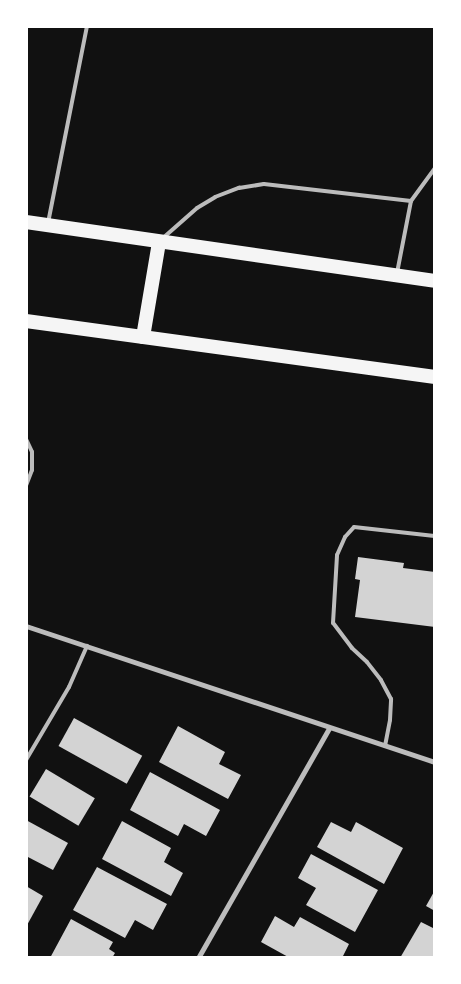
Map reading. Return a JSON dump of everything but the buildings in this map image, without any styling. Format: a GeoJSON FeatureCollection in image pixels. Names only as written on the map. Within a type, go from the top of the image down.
{"type":"FeatureCollection","features":[{"type":"Feature","properties":{"kind":"highway"},"geometry":{"type":"LineString","coordinates":[[26,222],[435,281]]}},
{"type":"Feature","properties":{"kind":"highway"},"geometry":{"type":"LineString","coordinates":[[143,337],[158,242]]}},
{"type":"Feature","properties":{"kind":"highway"},"geometry":{"type":"LineString","coordinates":[[26,321],[435,377]]}},
{"type":"Feature","properties":{"kind":"street"},"geometry":{"type":"LineString","coordinates":[[26,626],[435,762]]}},
{"type":"Feature","properties":{"kind":"street"},"geometry":{"type":"LineString","coordinates":[[198,958],[329,728]]}},
{"type":"Feature","properties":{"kind":"lane"},"geometry":{"type":"LineString","coordinates":[[47,226],[87,26]]}},
{"type":"Feature","properties":{"kind":"lane"},"geometry":{"type":"LineString","coordinates":[[396,276],[411,201],[435,168]]}},
{"type":"Feature","properties":{"kind":"lane"},"geometry":{"type":"LineString","coordinates":[[158,242],[196,208],[215,197],[240,188],[264,184],[411,201]]}},
{"type":"Feature","properties":{"kind":"lane"},"geometry":{"type":"LineString","coordinates":[[26,439],[32,452],[32,470],[26,486]]}},
{"type":"Feature","properties":{"kind":"lane"},"geometry":{"type":"LineString","coordinates":[[385,746],[390,720],[391,699],[372,668],[352,648],[333,623],[337,555],[345,537],[354,527],[435,536]]}},
{"type":"Feature","properties":{"kind":"lane"},"geometry":{"type":"LineString","coordinates":[[26,760],[69,687],[87,646]]}}]}
